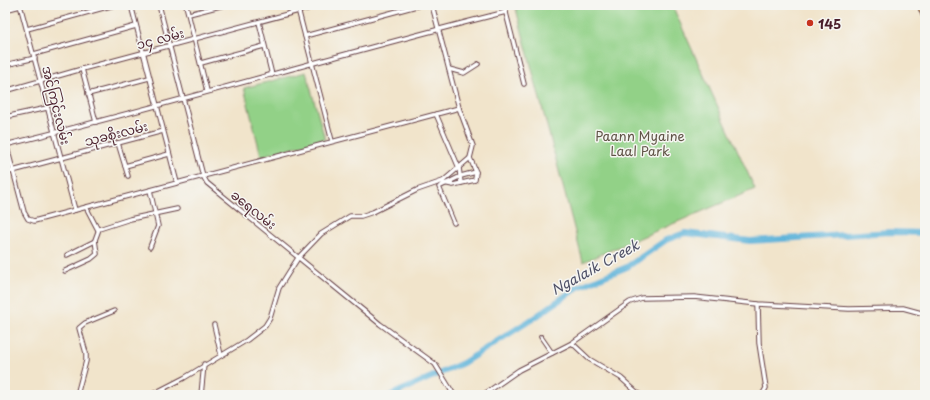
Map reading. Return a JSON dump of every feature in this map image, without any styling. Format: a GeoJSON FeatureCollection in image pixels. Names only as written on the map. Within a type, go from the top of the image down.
{"type":"FeatureCollection","features":[{"type":"Feature","properties":{"kind":"highway"},"geometry":{"type":"LineString","coordinates":[[921,5],[925,15]]}},
{"type":"Feature","properties":{"kind":"street"},"geometry":{"type":"LineString","coordinates":[[91,5],[92,10]]}},
{"type":"Feature","properties":{"kind":"street"},"geometry":{"type":"LineString","coordinates":[[27,29],[114,5]]}},
{"type":"Feature","properties":{"kind":"street"},"geometry":{"type":"LineString","coordinates":[[131,5],[177,183]]}},
{"type":"Feature","properties":{"kind":"street","name":"ခရေလမ်း"},"geometry":{"type":"LineString","coordinates":[[159,5],[203,176],[210,187],[380,324],[435,364],[454,395]]}},
{"type":"Feature","properties":{"kind":"street"},"geometry":{"type":"LineString","coordinates":[[186,5],[207,91]]}},
{"type":"Feature","properties":{"kind":"street"},"geometry":{"type":"LineString","coordinates":[[189,14],[224,5]]}},
{"type":"Feature","properties":{"kind":"street"},"geometry":{"type":"LineString","coordinates":[[297,5],[332,141]]}},
{"type":"Feature","properties":{"kind":"street","name":"၁၄ လမ်း"},"geometry":{"type":"LineString","coordinates":[[5,92],[143,52],[321,5]]}},
{"type":"Feature","properties":{"kind":"street"},"geometry":{"type":"LineString","coordinates":[[305,36],[404,7],[420,5]]}},
{"type":"Feature","properties":{"kind":"street"},"geometry":{"type":"LineString","coordinates":[[432,5],[459,108],[473,146],[470,158],[443,182],[439,189],[454,223]]}},
{"type":"Feature","properties":{"kind":"street"},"geometry":{"type":"LineString","coordinates":[[504,5],[524,84]]}},
{"type":"Feature","properties":{"kind":"street"},"geometry":{"type":"LineString","coordinates":[[5,10],[20,6]]}},
{"type":"Feature","properties":{"kind":"street","name":"အင်ကြင်းလမ်း"},"geometry":{"type":"LineString","coordinates":[[20,6],[35,56],[47,108],[75,210]]}},
{"type":"Feature","properties":{"kind":"street"},"geometry":{"type":"LineString","coordinates":[[459,108],[34,221],[30,220],[24,212],[5,144],[96,122],[438,29],[506,12]]}},
{"type":"Feature","properties":{"kind":"street"},"geometry":{"type":"LineString","coordinates":[[259,22],[272,75]]}},
{"type":"Feature","properties":{"kind":"street"},"geometry":{"type":"LineString","coordinates":[[5,65],[136,26]]}},
{"type":"Feature","properties":{"kind":"street"},"geometry":{"type":"LineString","coordinates":[[201,63],[264,46]]}},
{"type":"Feature","properties":{"kind":"street"},"geometry":{"type":"LineString","coordinates":[[449,69],[464,73],[478,64]]}},
{"type":"Feature","properties":{"kind":"street"},"geometry":{"type":"LineString","coordinates":[[82,69],[96,122]]}},
{"type":"Feature","properties":{"kind":"street"},"geometry":{"type":"LineString","coordinates":[[88,94],[149,78]]}},
{"type":"Feature","properties":{"kind":"street"},"geometry":{"type":"LineString","coordinates":[[5,117],[47,108]]}},
{"type":"Feature","properties":{"kind":"street"},"geometry":{"type":"LineString","coordinates":[[436,114],[459,168],[461,183]]}},
{"type":"Feature","properties":{"kind":"street","name":"သုခစိုးလမ်း"},"geometry":{"type":"LineString","coordinates":[[5,173],[163,131]]}},
{"type":"Feature","properties":{"kind":"street"},"geometry":{"type":"LineString","coordinates":[[118,143],[128,176]]}},
{"type":"Feature","properties":{"kind":"street"},"geometry":{"type":"LineString","coordinates":[[125,166],[170,154]]}},
{"type":"Feature","properties":{"kind":"street"},"geometry":{"type":"LineString","coordinates":[[443,182],[453,185],[475,180],[476,172],[470,158]]}},
{"type":"Feature","properties":{"kind":"street"},"geometry":{"type":"LineString","coordinates":[[151,395],[165,389],[258,332],[268,322],[279,288],[298,258],[321,234],[350,216],[361,216],[373,212],[417,190],[476,172]]}},
{"type":"Feature","properties":{"kind":"street"},"geometry":{"type":"LineString","coordinates":[[150,190],[158,226],[150,247]]}},
{"type":"Feature","properties":{"kind":"street"},"geometry":{"type":"LineString","coordinates":[[65,271],[96,256],[98,251],[95,241],[98,230],[86,207]]}},
{"type":"Feature","properties":{"kind":"street"},"geometry":{"type":"LineString","coordinates":[[98,230],[130,219],[177,209]]}},
{"type":"Feature","properties":{"kind":"street"},"geometry":{"type":"LineString","coordinates":[[67,255],[95,241]]}},
{"type":"Feature","properties":{"kind":"street"},"geometry":{"type":"LineString","coordinates":[[483,395],[519,370],[572,343],[630,302],[642,298],[694,297],[758,304],[850,309],[903,308],[925,314]]}},
{"type":"Feature","properties":{"kind":"street"},"geometry":{"type":"LineString","coordinates":[[758,304],[759,343],[768,395]]}},
{"type":"Feature","properties":{"kind":"street"},"geometry":{"type":"LineString","coordinates":[[53,392],[77,394],[86,357],[79,328],[85,323],[114,311]]}},
{"type":"Feature","properties":{"kind":"street"},"geometry":{"type":"LineString","coordinates":[[214,325],[221,355]]}},
{"type":"Feature","properties":{"kind":"street"},"geometry":{"type":"LineString","coordinates":[[541,337],[552,353]]}},
{"type":"Feature","properties":{"kind":"street"},"geometry":{"type":"LineString","coordinates":[[572,343],[589,359],[622,378],[640,395]]}},
{"type":"Feature","properties":{"kind":"street"},"geometry":{"type":"LineString","coordinates":[[201,395],[204,364]]}},
{"type":"Feature","properties":{"kind":"street"},"geometry":{"type":"LineString","coordinates":[[164,395],[165,389]]}},
{"type":"Feature","properties":{"kind":"street"},"geometry":{"type":"LineString","coordinates":[[762,395],[766,390]]}},
{"type":"Feature","properties":{"kind":"green space","name":"Paann Myaine Laal Park"},"geometry":{"type":"Polygon","coordinates":[[[515,5],[672,5],[755,189],[583,262],[515,5]]]}},
{"type":"Feature","properties":{"kind":"green space"},"geometry":{"type":"Polygon","coordinates":[[[306,72],[325,139],[261,156],[244,88],[306,72]]]}},
{"type":"Feature","properties":{"kind":"waterway","name":"Ngalaik Creek"},"geometry":{"type":"LineString","coordinates":[[391,395],[463,363],[537,316],[578,287],[627,267],[666,240],[685,233],[750,241],[890,232],[925,233]]}},
{"type":"Feature","properties":{"kind":"place","name":"145"},"geometry":{"type":"Point","coordinates":[810,23]}}]}
